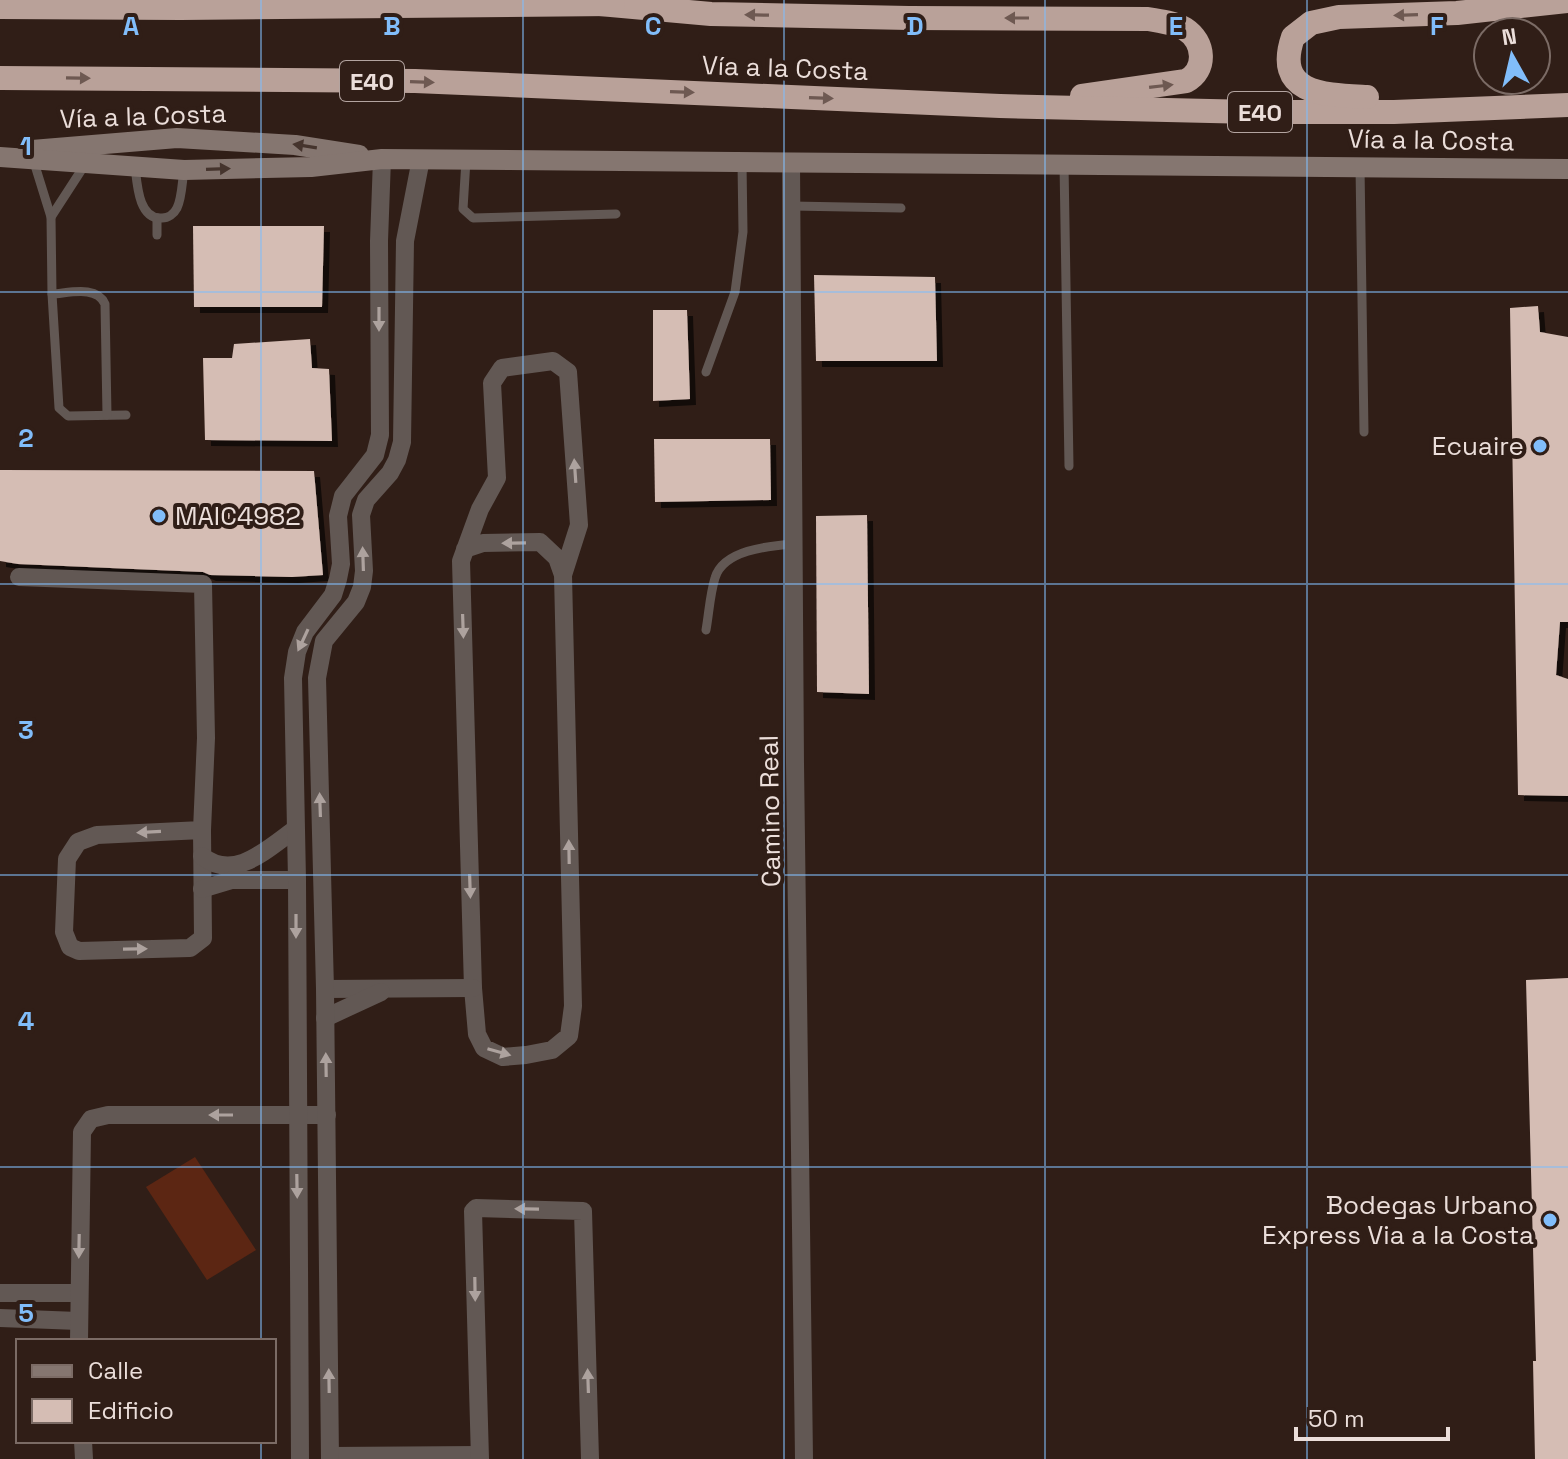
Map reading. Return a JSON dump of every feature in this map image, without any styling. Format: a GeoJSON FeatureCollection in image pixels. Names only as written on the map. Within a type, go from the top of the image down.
{"type":"FeatureCollection","features":[{"type":"Feature","properties":{"kind":"highway"},"geometry":{"type":"LineString","coordinates":[[0,7],[728,0]]}},
{"type":"Feature","properties":{"kind":"highway"},"geometry":{"type":"LineString","coordinates":[[1540,0],[1568,1]]}},
{"type":"Feature","properties":{"kind":"highway"},"geometry":{"type":"LineString","coordinates":[[1520,106],[1326,95],[1302,86],[1294,79],[1288,60],[1289,49],[1293,37],[1302,28],[1327,19],[1457,13],[1568,1]]}},
{"type":"Feature","properties":{"kind":"highway"},"geometry":{"type":"LineString","coordinates":[[591,2],[742,14],[1148,19],[1177,25],[1189,32],[1198,42],[1201,52],[1201,63],[1194,77],[1173,85],[1000,106]]}},
{"type":"Feature","properties":{"kind":"highway","name":"Vía a la Costa"},"geometry":{"type":"LineString","coordinates":[[0,78],[415,81],[1000,106],[1253,112],[1394,112],[1568,105]]}},
{"type":"Feature","properties":{"kind":"street","name":"Vía a la Costa"},"geometry":{"type":"LineString","coordinates":[[0,155],[117,141],[177,138],[295,145],[382,159]]}},
{"type":"Feature","properties":{"kind":"street","name":"Vía a la Costa"},"geometry":{"type":"LineString","coordinates":[[0,155],[184,170],[311,167],[382,159],[1568,169]]}},
{"type":"Feature","properties":{"kind":"street"},"geometry":{"type":"LineString","coordinates":[[300,1459],[293,678],[297,652],[305,632],[333,595],[341,564],[338,516],[343,496],[375,455],[380,435],[379,241],[382,159]]}},
{"type":"Feature","properties":{"kind":"street"},"geometry":{"type":"LineString","coordinates":[[421,159],[405,241],[402,442],[397,460],[366,500],[361,515],[362,587],[356,602],[324,641],[317,678],[325,989],[330,1457],[480,1457],[473,1211],[476,1208],[583,1211],[590,1459]]}},
{"type":"Feature","properties":{"kind":"street","name":"Camino Real"},"geometry":{"type":"LineString","coordinates":[[791,162],[804,1459]]}},
{"type":"Feature","properties":{"kind":"street"},"geometry":{"type":"LineString","coordinates":[[465,549],[483,543],[540,542],[557,558],[563,575],[573,1006],[569,1036],[552,1050],[503,1057],[484,1048],[477,1034],[461,576],[465,549],[480,509],[497,478],[492,383],[502,368],[553,361],[568,372],[579,525],[563,575]]}},
{"type":"Feature","properties":{"kind":"street"},"geometry":{"type":"LineString","coordinates":[[19,577],[203,584],[206,738],[202,830],[203,938],[190,948],[79,951],[70,947],[64,938],[67,859],[78,842],[97,835],[202,830]]}},
{"type":"Feature","properties":{"kind":"street"},"geometry":{"type":"LineString","coordinates":[[293,751],[318,751]]}},
{"type":"Feature","properties":{"kind":"street"},"geometry":{"type":"LineString","coordinates":[[202,856],[213,865],[231,866],[249,861],[294,830]]}},
{"type":"Feature","properties":{"kind":"street"},"geometry":{"type":"LineString","coordinates":[[202,889],[232,880],[297,880]]}},
{"type":"Feature","properties":{"kind":"street"},"geometry":{"type":"LineString","coordinates":[[325,989],[473,988]]}},
{"type":"Feature","properties":{"kind":"street"},"geometry":{"type":"LineString","coordinates":[[325,1018],[387,989]]}},
{"type":"Feature","properties":{"kind":"street"},"geometry":{"type":"LineString","coordinates":[[79,1339],[82,1132],[91,1119],[108,1115],[327,1115]]}},
{"type":"Feature","properties":{"kind":"street"},"geometry":{"type":"LineString","coordinates":[[0,1293],[78,1293]]}},
{"type":"Feature","properties":{"kind":"street"},"geometry":{"type":"LineString","coordinates":[[0,1318],[78,1321]]}},
{"type":"Feature","properties":{"kind":"lane"},"geometry":{"type":"LineString","coordinates":[[33,159],[51,217],[59,408],[68,416],[126,415]]}},
{"type":"Feature","properties":{"kind":"lane"},"geometry":{"type":"LineString","coordinates":[[466,160],[463,209],[473,218],[616,214]]}},
{"type":"Feature","properties":{"kind":"lane"},"geometry":{"type":"LineString","coordinates":[[51,217],[86,163]]}},
{"type":"Feature","properties":{"kind":"lane"},"geometry":{"type":"LineString","coordinates":[[706,372],[735,292],[743,232],[742,163]]}},
{"type":"Feature","properties":{"kind":"lane"},"geometry":{"type":"LineString","coordinates":[[1064,164],[1069,466]]}},
{"type":"Feature","properties":{"kind":"lane"},"geometry":{"type":"LineString","coordinates":[[135,166],[144,206],[150,215],[157,218],[169,216],[177,209],[184,170]]}},
{"type":"Feature","properties":{"kind":"lane"},"geometry":{"type":"LineString","coordinates":[[1360,167],[1364,432]]}},
{"type":"Feature","properties":{"kind":"lane"},"geometry":{"type":"LineString","coordinates":[[792,206],[901,208]]}},
{"type":"Feature","properties":{"kind":"lane"},"geometry":{"type":"LineString","coordinates":[[157,218],[157,235]]}},
{"type":"Feature","properties":{"kind":"lane"},"geometry":{"type":"LineString","coordinates":[[52,294],[94,292],[102,296],[105,304],[107,415]]}},
{"type":"Feature","properties":{"kind":"lane"},"geometry":{"type":"LineString","coordinates":[[706,630],[715,575],[729,559],[768,546],[793,544]]}},
{"type":"Feature","properties":{"kind":"shaded area"},"geometry":{"type":"Polygon","coordinates":[[[195,1157],[256,1250],[207,1280],[146,1187],[195,1157]]]}},
{"type":"Feature","properties":{"kind":"building"},"geometry":{"type":"Polygon","coordinates":[[[193,226],[324,226],[322,307],[194,307],[193,226]]]}},
{"type":"Feature","properties":{"kind":"building"},"geometry":{"type":"Polygon","coordinates":[[[814,275],[935,277],[937,361],[816,361],[814,275]]]}},
{"type":"Feature","properties":{"kind":"building","name":"Ecuaire"},"geometry":{"type":"Polygon","coordinates":[[[1538,306],[1540,332],[1568,337],[1568,622],[1560,622],[1556,675],[1568,679],[1568,796],[1518,795],[1510,308],[1538,306]]]}},
{"type":"Feature","properties":{"kind":"building"},"geometry":{"type":"Polygon","coordinates":[[[653,310],[687,310],[690,399],[653,401],[653,310]]]}},
{"type":"Feature","properties":{"kind":"building","name":"MAIC4982"},"geometry":{"type":"Polygon","coordinates":[[[310,339],[312,368],[329,369],[332,441],[205,440],[203,358],[232,358],[234,344],[310,339]]]}},
{"type":"Feature","properties":{"kind":"building"},"geometry":{"type":"Polygon","coordinates":[[[654,439],[770,439],[771,500],[655,502],[654,439]]]}},
{"type":"Feature","properties":{"kind":"building","name":"MAIC4982"},"geometry":{"type":"Polygon","coordinates":[[[0,470],[314,471],[323,575],[210,575],[203,572],[0,561],[0,470]]]}},
{"type":"Feature","properties":{"kind":"building"},"geometry":{"type":"Polygon","coordinates":[[[867,515],[869,694],[817,692],[816,516],[867,515]]]}},
{"type":"Feature","properties":{"kind":"building","name":"Bodegas Urbano Express Via a la Costa"},"geometry":{"type":"Polygon","coordinates":[[[1568,978],[1568,1459],[1535,1459],[1533,1361],[1536,1361],[1526,980],[1568,978]]]}},
{"type":"Feature","properties":{"kind":"place","name":"Ecuaire"},"geometry":{"type":"Point","coordinates":[1540,446]}},
{"type":"Feature","properties":{"kind":"place","name":"MAIC4982"},"geometry":{"type":"Point","coordinates":[159,516]}},
{"type":"Feature","properties":{"kind":"place","name":"Bodegas Urbano Express Via a la Costa"},"geometry":{"type":"Point","coordinates":[1550,1220]}}]}
